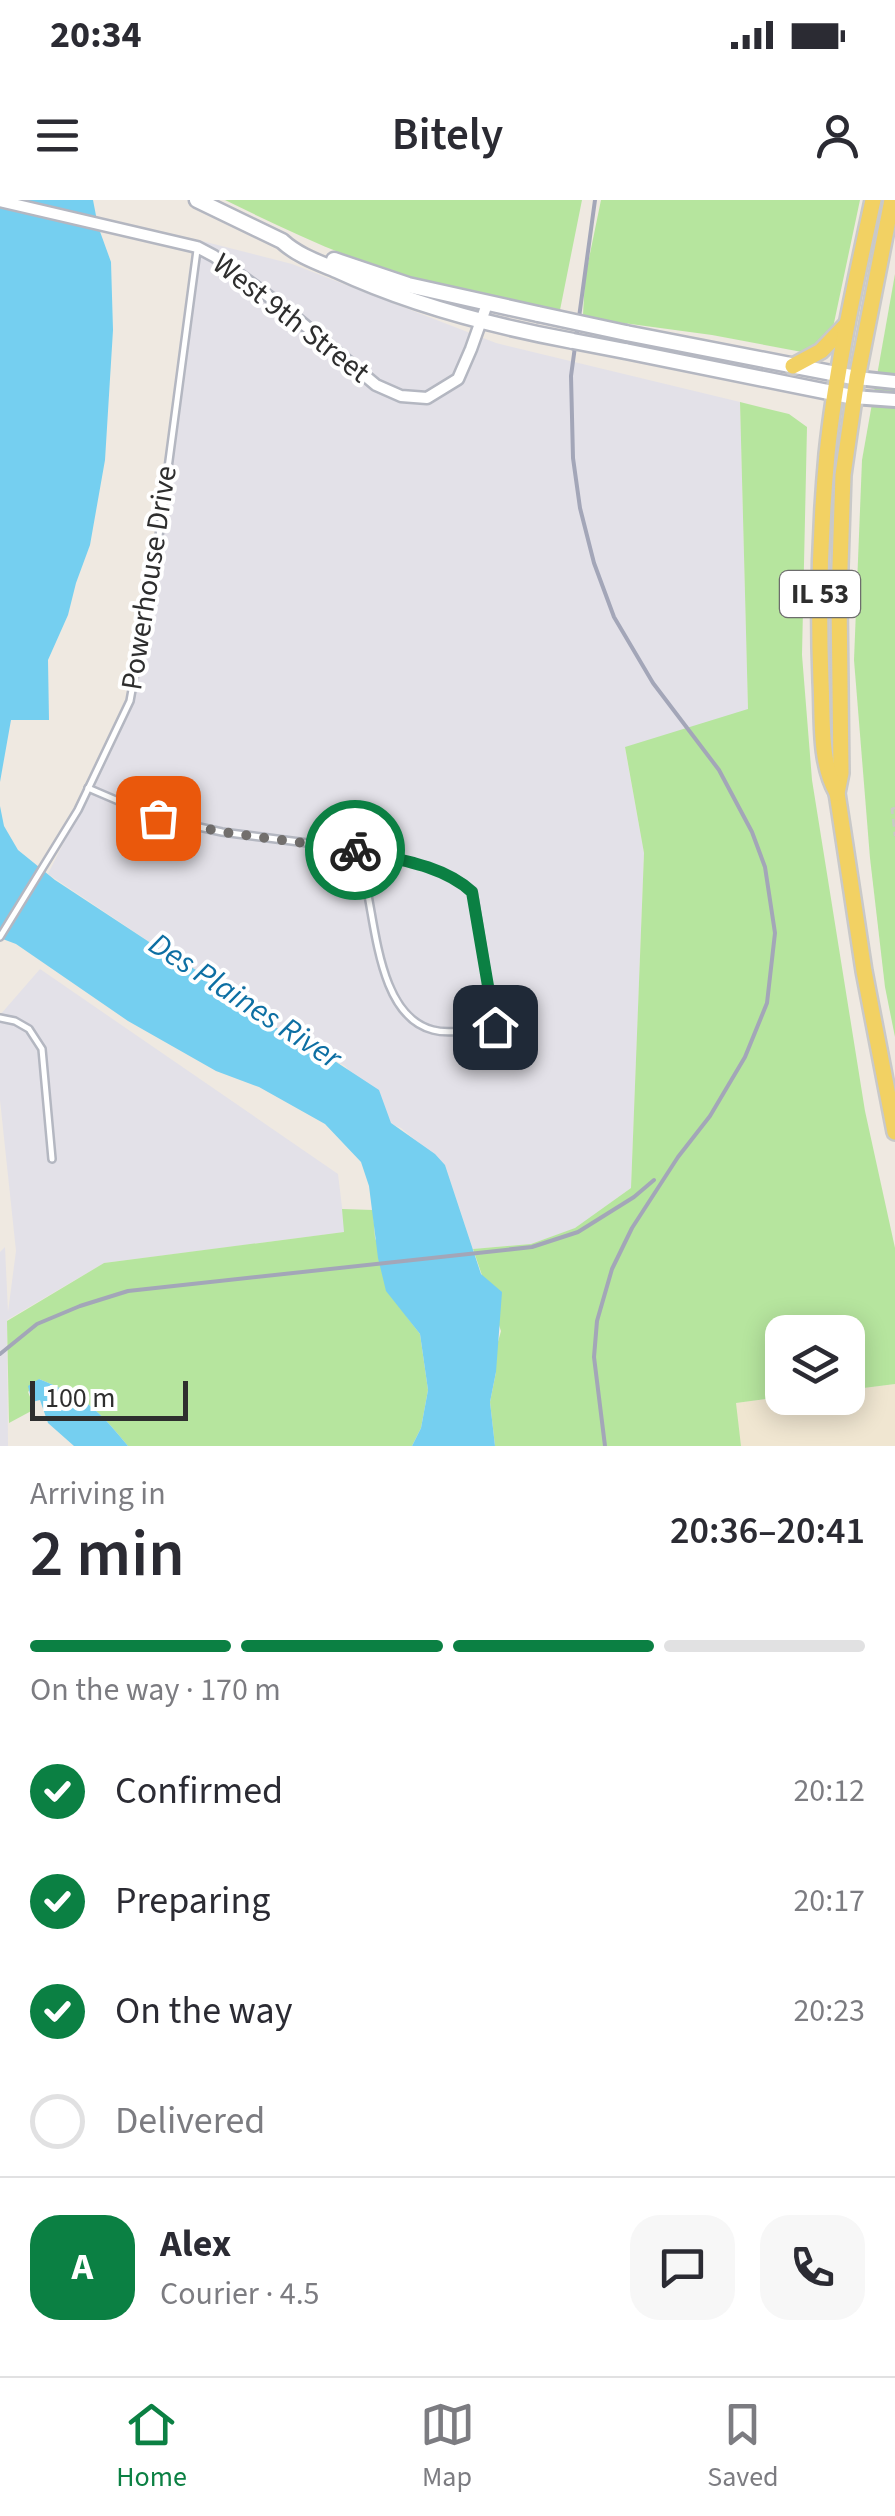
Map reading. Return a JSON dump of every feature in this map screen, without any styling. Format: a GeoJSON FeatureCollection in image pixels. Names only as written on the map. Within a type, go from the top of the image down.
{"type":"FeatureCollection","features":[{"type":"Feature","properties":{"kind":"main road","name":"West 9th Street"},"geometry":{"type":"LineString","coordinates":[[196,200],[371,286],[481,321],[854,397]]}},
{"type":"Feature","properties":{"kind":"main road"},"geometry":{"type":"LineString","coordinates":[[835,394],[873,200]]}},
{"type":"Feature","properties":{"kind":"main road"},"geometry":{"type":"LineString","coordinates":[[856,378],[892,200]]}},
{"type":"Feature","properties":{"kind":"main road","name":"West 9th Street"},"geometry":{"type":"LineString","coordinates":[[282,241],[297,243],[391,280],[487,304],[856,378]]}},
{"type":"Feature","properties":{"kind":"main road"},"geometry":{"type":"LineString","coordinates":[[792,366],[809,360],[848,324]]}},
{"type":"Feature","properties":{"kind":"main road","name":"IL 53"},"geometry":{"type":"LineString","coordinates":[[856,378],[840,544],[841,773],[837,793],[864,971],[895,1132]]}},
{"type":"Feature","properties":{"kind":"main road","name":"IL 53"},"geometry":{"type":"LineString","coordinates":[[835,394],[826,475],[820,610],[825,748],[829,779],[837,793]]}},
{"type":"Feature","properties":{"kind":"street","name":"West 9th Street"},"geometry":{"type":"LineString","coordinates":[[0,201],[197,247],[283,307],[376,385],[401,396],[427,398],[458,379],[487,304]]}},
{"type":"Feature","properties":{"kind":"street"},"geometry":{"type":"LineString","coordinates":[[856,378],[895,382]]}},
{"type":"Feature","properties":{"kind":"street"},"geometry":{"type":"LineString","coordinates":[[854,397],[895,400]]}},
{"type":"Feature","properties":{"kind":"lane","name":"Powerhouse Drive"},"geometry":{"type":"LineString","coordinates":[[0,937],[45,867],[130,701],[157,550],[197,247]]}},
{"type":"Feature","properties":{"kind":"lane"},"geometry":{"type":"LineString","coordinates":[[88,788],[174,822],[346,848],[458,879],[472,892],[495,1027],[438,1032],[408,1016],[390,986],[377,950],[360,861],[346,848]]}},
{"type":"Feature","properties":{"kind":"lane"},"geometry":{"type":"LineString","coordinates":[[0,1018],[28,1028],[42,1049],[52,1159]]}},
{"type":"Feature","properties":{"kind":"path"},"geometry":{"type":"LineString","coordinates":[[895,808],[895,836]]}},
{"type":"Feature","properties":{"kind":"shaded area"},"geometry":{"type":"Polygon","coordinates":[[[198,240],[292,264],[496,343],[740,402],[748,710],[625,748],[644,853],[631,1188],[576,1228],[531,1244],[473,1249],[445,1165],[391,1124],[386,1112],[345,1066],[327,1056],[316,1042],[274,1027],[228,987],[172,957],[48,874],[134,701],[198,240]]]}},
{"type":"Feature","properties":{"kind":"shaded area"},"geometry":{"type":"Polygon","coordinates":[[[40,969],[338,1174],[345,1232],[104,1263],[7,1320],[8,1446],[0,1446],[0,1252],[5,1247],[8,1312],[16,1251],[0,1100],[0,1015],[40,969]]]}},
{"type":"Feature","properties":{"kind":"shaded area"},"geometry":{"type":"Polygon","coordinates":[[[895,1384],[895,1446],[741,1446],[735,1403],[765,1399],[765,1415],[865,1415],[865,1388],[895,1384]]]}},
{"type":"Feature","properties":{"kind":"green space"},"geometry":{"type":"Polygon","coordinates":[[[225,200],[582,200],[560,310],[405,276],[353,258],[225,200]]]}},
{"type":"Feature","properties":{"kind":"green space"},"geometry":{"type":"Polygon","coordinates":[[[601,200],[860,200],[834,323],[826,340],[802,352],[583,315],[585,278],[601,200]]]}},
{"type":"Feature","properties":{"kind":"green space"},"geometry":{"type":"Polygon","coordinates":[[[895,274],[895,1037],[870,858],[854,660],[862,460],[895,274]]]}},
{"type":"Feature","properties":{"kind":"green space"},"geometry":{"type":"Polygon","coordinates":[[[740,402],[789,414],[807,427],[802,655],[812,780],[865,1111],[895,1248],[895,1384],[865,1388],[865,1315],[765,1315],[765,1399],[736,1403],[741,1446],[495,1446],[490,1402],[501,1331],[473,1249],[531,1244],[575,1228],[631,1188],[644,853],[625,747],[748,709],[740,402]]]}},
{"type":"Feature","properties":{"kind":"green space"},"geometry":{"type":"Polygon","coordinates":[[[342,1209],[373,1210],[375,1238],[407,1317],[420,1334],[428,1390],[421,1428],[412,1446],[128,1446],[89,1405],[39,1379],[28,1392],[35,1409],[9,1423],[7,1321],[104,1263],[344,1232],[342,1209]]]}},
{"type":"Feature","properties":{"kind":"water"},"geometry":{"type":"Polygon","coordinates":[[[0,200],[93,200],[111,262],[113,330],[105,460],[90,545],[68,615],[48,660],[49,720],[11,720],[0,782],[0,200]]]}},
{"type":"Feature","properties":{"kind":"water"},"geometry":{"type":"Polygon","coordinates":[[[0,806],[4,826],[18,850],[55,880],[172,957],[228,987],[274,1027],[316,1042],[327,1056],[379,1090],[391,1123],[445,1165],[481,1274],[502,1292],[490,1402],[495,1446],[412,1446],[421,1428],[428,1390],[420,1334],[386,1291],[369,1186],[361,1162],[325,1124],[259,1087],[216,1071],[128,1021],[16,944],[0,938],[0,806]]]}},
{"type":"Feature","properties":{"kind":"water"},"geometry":{"type":"Polygon","coordinates":[[[39,1379],[89,1405],[128,1446],[74,1446],[48,1423],[40,1400],[32,1402],[28,1386],[39,1379]]]}},
{"type":"Feature","properties":{"kind":"railway"},"geometry":{"type":"LineString","coordinates":[[595,200],[571,376],[573,458],[580,508],[594,563],[614,617],[653,683],[719,770],[752,832],[765,867],[775,933],[767,1003],[745,1057],[710,1116],[632,1228],[612,1269],[597,1321],[594,1357],[605,1446]]}},
{"type":"Feature","properties":{"kind":"railway"},"geometry":{"type":"LineString","coordinates":[[0,1354],[37,1324],[128,1291],[532,1247],[578,1232],[654,1180]]}},
{"type":"Feature","properties":{"kind":"way so far"},"geometry":{"type":"LineString","coordinates":[[158,818],[222,832],[355,850]]}},
{"type":"Feature","properties":{"kind":"route"},"geometry":{"type":"LineString","coordinates":[[355,850],[458,879],[472,892],[495,1027]]}},
{"type":"Feature","properties":{"kind":"water label","name":"Des Plaines River"},"geometry":{"type":"Point","coordinates":[245,1001]}}]}
